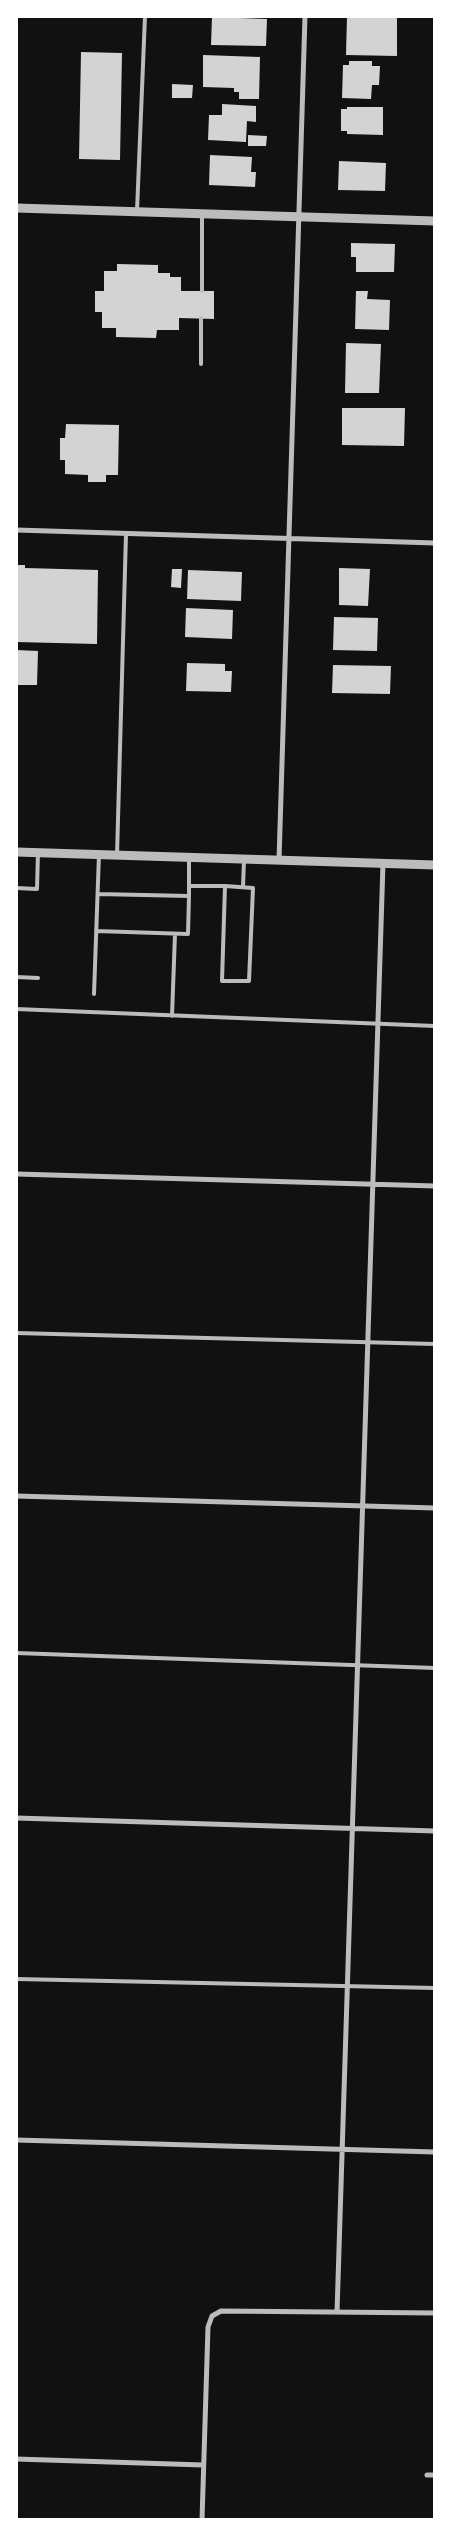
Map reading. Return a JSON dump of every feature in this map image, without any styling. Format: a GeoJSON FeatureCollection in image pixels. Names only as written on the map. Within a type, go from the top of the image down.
{"type":"FeatureCollection","features":[{"type":"Feature","properties":{"kind":"street"},"geometry":{"type":"LineString","coordinates":[[279,860],[305,16]]}},
{"type":"Feature","properties":{"kind":"street"},"geometry":{"type":"LineString","coordinates":[[16,208],[435,221]]}},
{"type":"Feature","properties":{"kind":"street"},"geometry":{"type":"LineString","coordinates":[[16,530],[435,543]]}},
{"type":"Feature","properties":{"kind":"street"},"geometry":{"type":"LineString","coordinates":[[16,852],[435,865]]}},
{"type":"Feature","properties":{"kind":"street"},"geometry":{"type":"LineString","coordinates":[[337,2312],[383,863]]}},
{"type":"Feature","properties":{"kind":"street"},"geometry":{"type":"LineString","coordinates":[[16,1174],[435,1186]]}},
{"type":"Feature","properties":{"kind":"street"},"geometry":{"type":"LineString","coordinates":[[16,1496],[435,1508]]}},
{"type":"Feature","properties":{"kind":"street"},"geometry":{"type":"LineString","coordinates":[[16,1818],[435,1831]]}},
{"type":"Feature","properties":{"kind":"street"},"geometry":{"type":"LineString","coordinates":[[16,2140],[435,2152]]}},
{"type":"Feature","properties":{"kind":"street"},"geometry":{"type":"LineString","coordinates":[[202,2520],[208,2327],[212,2316],[221,2310],[435,2313]]}},
{"type":"Feature","properties":{"kind":"street"},"geometry":{"type":"LineString","coordinates":[[16,2459],[203,2465]]}},
{"type":"Feature","properties":{"kind":"street"},"geometry":{"type":"LineString","coordinates":[[427,2475],[435,2475]]}},
{"type":"Feature","properties":{"kind":"lane"},"geometry":{"type":"LineString","coordinates":[[137,211],[145,16]]}},
{"type":"Feature","properties":{"kind":"lane"},"geometry":{"type":"LineString","coordinates":[[202,213],[202,291]]}},
{"type":"Feature","properties":{"kind":"lane"},"geometry":{"type":"LineString","coordinates":[[201,364],[202,318]]}},
{"type":"Feature","properties":{"kind":"lane"},"geometry":{"type":"LineString","coordinates":[[117,855],[126,534]]}},
{"type":"Feature","properties":{"kind":"lane"},"geometry":{"type":"LineString","coordinates":[[16,888],[37,889],[38,852]]}},
{"type":"Feature","properties":{"kind":"lane"},"geometry":{"type":"LineString","coordinates":[[94,994],[99,854]]}},
{"type":"Feature","properties":{"kind":"lane"},"geometry":{"type":"LineString","coordinates":[[96,931],[188,934],[189,858]]}},
{"type":"Feature","properties":{"kind":"lane"},"geometry":{"type":"LineString","coordinates":[[243,887],[244,859]]}},
{"type":"Feature","properties":{"kind":"lane"},"geometry":{"type":"LineString","coordinates":[[189,886],[225,886],[253,888],[250,981],[222,981],[225,886]]}},
{"type":"Feature","properties":{"kind":"lane"},"geometry":{"type":"LineString","coordinates":[[98,894],[189,896]]}},
{"type":"Feature","properties":{"kind":"lane"},"geometry":{"type":"LineString","coordinates":[[172,1016],[175,934]]}},
{"type":"Feature","properties":{"kind":"lane"},"geometry":{"type":"LineString","coordinates":[[16,977],[38,978]]}},
{"type":"Feature","properties":{"kind":"lane"},"geometry":{"type":"LineString","coordinates":[[16,1009],[159,1013],[172,1016],[435,1026]]}},
{"type":"Feature","properties":{"kind":"lane"},"geometry":{"type":"LineString","coordinates":[[16,1333],[435,1344]]}},
{"type":"Feature","properties":{"kind":"lane"},"geometry":{"type":"LineString","coordinates":[[16,1653],[435,1668]]}},
{"type":"Feature","properties":{"kind":"lane"},"geometry":{"type":"LineString","coordinates":[[16,1978],[435,1988]]}},
{"type":"Feature","properties":{"kind":"building"},"geometry":{"type":"Polygon","coordinates":[[[347,16],[397,17],[397,56],[346,55],[347,16]]]}},
{"type":"Feature","properties":{"kind":"building"},"geometry":{"type":"Polygon","coordinates":[[[212,17],[267,19],[266,46],[211,45],[212,17]]]}},
{"type":"Feature","properties":{"kind":"building"},"geometry":{"type":"Polygon","coordinates":[[[81,52],[122,53],[120,160],[79,159],[81,52]]]}},
{"type":"Feature","properties":{"kind":"building"},"geometry":{"type":"Polygon","coordinates":[[[203,55],[260,57],[259,99],[239,99],[239,92],[234,92],[234,88],[203,87],[203,55]]]}},
{"type":"Feature","properties":{"kind":"building"},"geometry":{"type":"Polygon","coordinates":[[[349,61],[372,61],[372,66],[380,66],[379,85],[372,85],[371,99],[342,98],[343,65],[349,65],[349,61]]]}},
{"type":"Feature","properties":{"kind":"building"},"geometry":{"type":"Polygon","coordinates":[[[172,84],[193,85],[192,98],[172,98],[172,84]]]}},
{"type":"Feature","properties":{"kind":"building"},"geometry":{"type":"Polygon","coordinates":[[[222,104],[256,106],[256,122],[247,121],[246,142],[208,140],[209,115],[222,115],[222,104]]]}},
{"type":"Feature","properties":{"kind":"building"},"geometry":{"type":"Polygon","coordinates":[[[347,107],[383,107],[383,135],[347,134],[347,131],[341,131],[341,109],[347,109],[347,107]]]}},
{"type":"Feature","properties":{"kind":"building"},"geometry":{"type":"Polygon","coordinates":[[[248,135],[267,136],[266,146],[248,146],[248,135]]]}},
{"type":"Feature","properties":{"kind":"building"},"geometry":{"type":"Polygon","coordinates":[[[210,155],[252,157],[251,172],[256,172],[255,187],[209,185],[210,155]]]}},
{"type":"Feature","properties":{"kind":"building"},"geometry":{"type":"Polygon","coordinates":[[[339,161],[386,163],[385,191],[338,190],[339,161]]]}},
{"type":"Feature","properties":{"kind":"building"},"geometry":{"type":"Polygon","coordinates":[[[351,243],[395,244],[394,272],[356,272],[356,257],[351,257],[351,243]]]}},
{"type":"Feature","properties":{"kind":"building"},"geometry":{"type":"Polygon","coordinates":[[[117,264],[158,265],[158,273],[170,273],[170,277],[181,277],[181,291],[214,291],[214,319],[179,318],[179,330],[157,330],[156,338],[116,337],[116,328],[102,328],[102,312],[95,312],[95,291],[104,291],[104,271],[117,271],[117,264]]]}},
{"type":"Feature","properties":{"kind":"building"},"geometry":{"type":"Polygon","coordinates":[[[356,291],[368,291],[367,299],[390,300],[389,330],[355,329],[356,291]]]}},
{"type":"Feature","properties":{"kind":"building"},"geometry":{"type":"Polygon","coordinates":[[[346,343],[381,344],[379,393],[345,393],[346,343]]]}},
{"type":"Feature","properties":{"kind":"building"},"geometry":{"type":"Polygon","coordinates":[[[342,408],[405,408],[404,446],[342,445],[342,408]]]}},
{"type":"Feature","properties":{"kind":"building"},"geometry":{"type":"Polygon","coordinates":[[[66,424],[119,425],[118,475],[106,475],[106,482],[88,482],[88,475],[65,474],[65,460],[60,460],[60,438],[65,438],[66,424]]]}},
{"type":"Feature","properties":{"kind":"building"},"geometry":{"type":"Polygon","coordinates":[[[16,565],[25,565],[25,568],[98,570],[97,644],[16,642],[16,565]]]}},
{"type":"Feature","properties":{"kind":"building"},"geometry":{"type":"Polygon","coordinates":[[[339,568],[370,569],[368,606],[339,605],[339,568]]]}},
{"type":"Feature","properties":{"kind":"building"},"geometry":{"type":"Polygon","coordinates":[[[172,569],[182,569],[181,588],[171,587],[172,569]]]}},
{"type":"Feature","properties":{"kind":"building"},"geometry":{"type":"Polygon","coordinates":[[[188,570],[242,572],[241,601],[187,599],[188,570]]]}},
{"type":"Feature","properties":{"kind":"building"},"geometry":{"type":"Polygon","coordinates":[[[186,608],[233,610],[232,639],[185,637],[186,608]]]}},
{"type":"Feature","properties":{"kind":"building"},"geometry":{"type":"Polygon","coordinates":[[[334,617],[378,618],[377,651],[333,650],[334,617]]]}},
{"type":"Feature","properties":{"kind":"building"},"geometry":{"type":"Polygon","coordinates":[[[16,650],[38,651],[37,685],[16,685],[16,650]]]}},
{"type":"Feature","properties":{"kind":"building"},"geometry":{"type":"Polygon","coordinates":[[[187,663],[225,664],[225,671],[232,671],[231,692],[186,691],[187,663]]]}},
{"type":"Feature","properties":{"kind":"building"},"geometry":{"type":"Polygon","coordinates":[[[333,665],[391,666],[390,694],[332,693],[333,665]]]}}]}
